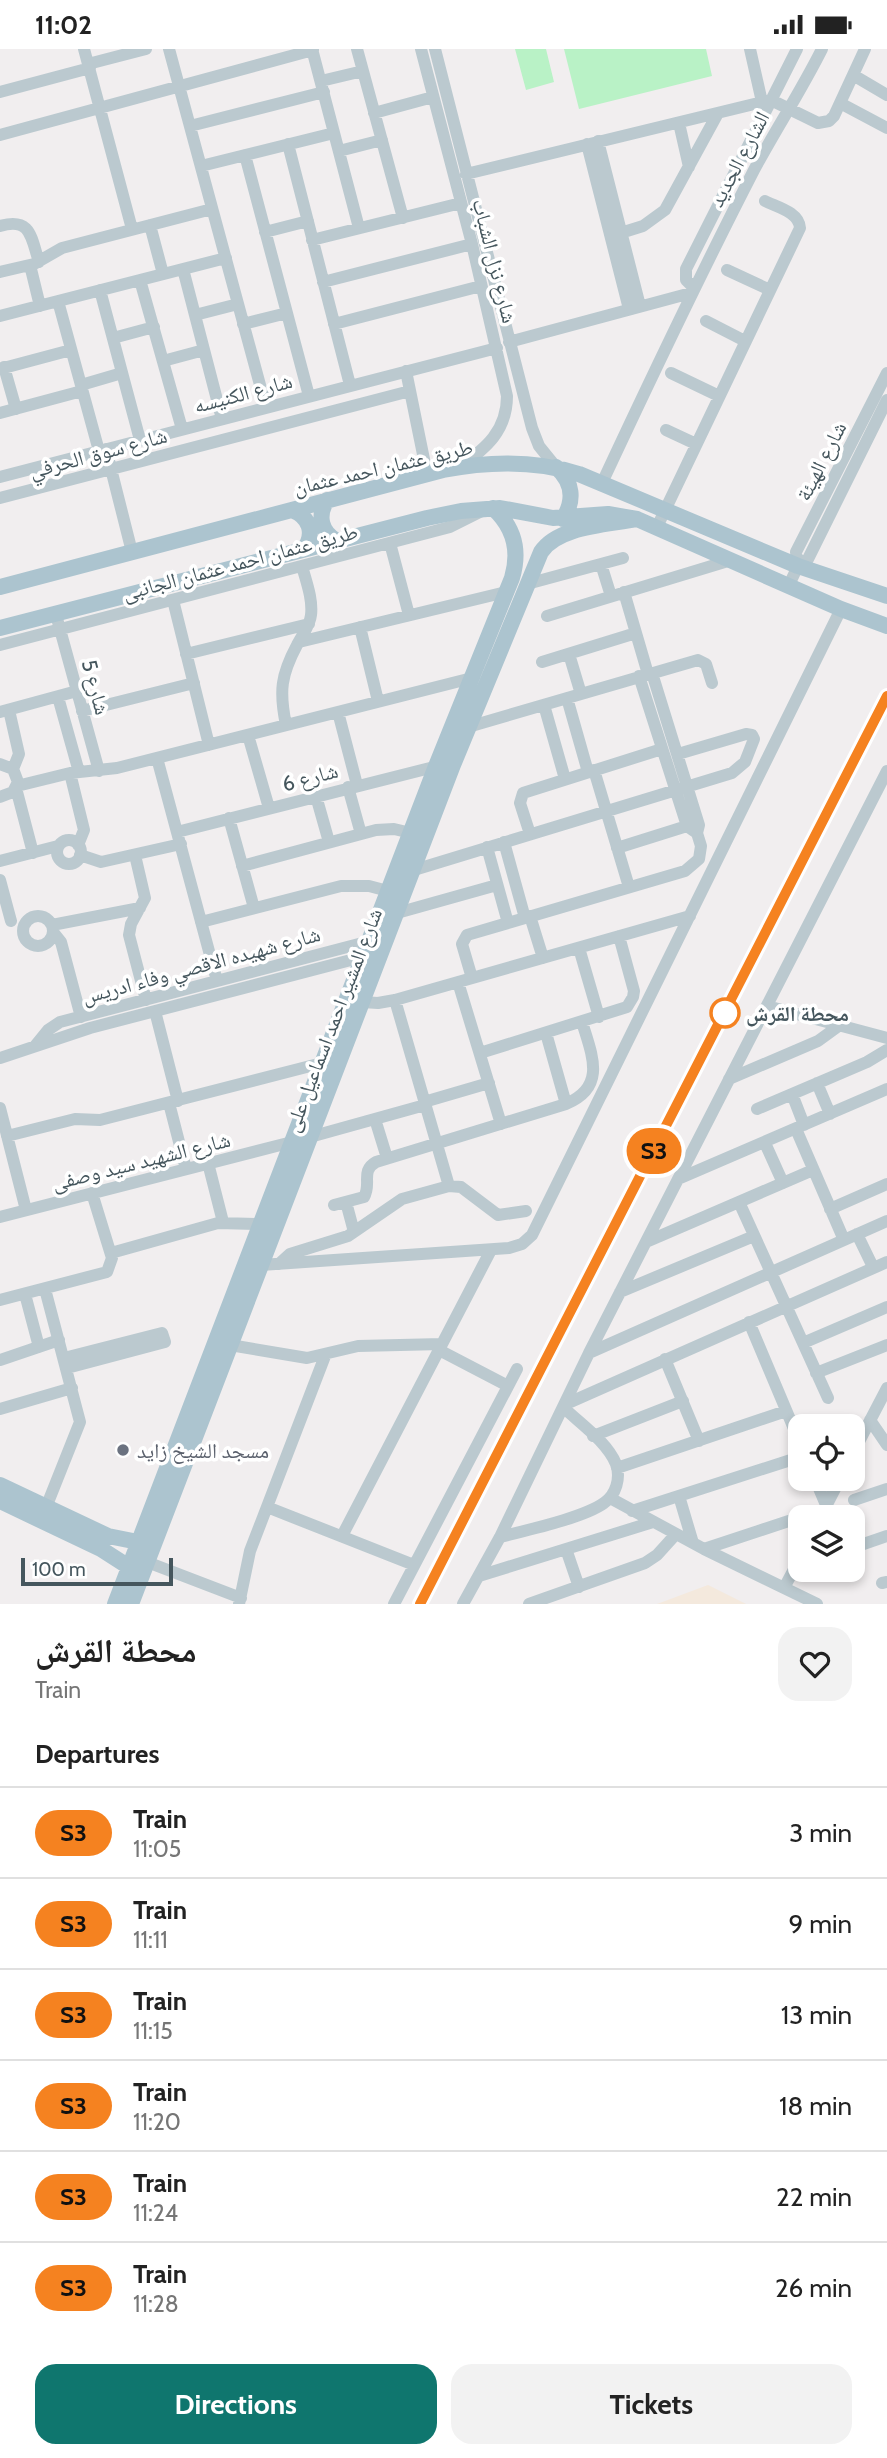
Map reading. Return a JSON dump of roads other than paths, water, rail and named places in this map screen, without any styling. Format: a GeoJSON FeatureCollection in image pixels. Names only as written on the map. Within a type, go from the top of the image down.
{"type":"FeatureCollection","features":[{"type":"Feature","properties":{"kind":"main road","name":"طريق عثمان احمد عثمان"},"geometry":{"type":"LineString","coordinates":[[0,587],[427,474],[460,467],[514,463],[556,467],[602,483],[805,569],[887,596]]}},
{"type":"Feature","properties":{"kind":"main road"},"geometry":{"type":"LineString","coordinates":[[556,467],[563,473],[571,491],[568,511],[563,519]]}},
{"type":"Feature","properties":{"kind":"main road"},"geometry":{"type":"LineString","coordinates":[[327,500],[322,511],[322,523],[327,534],[337,541]]}},
{"type":"Feature","properties":{"kind":"main road"},"geometry":{"type":"LineString","coordinates":[[0,628],[58,622],[303,558],[337,541],[438,515],[490,508],[563,519],[608,514],[637,519],[847,612],[887,626]]}},
{"type":"Feature","properties":{"kind":"main road","name":"شارع المشير احمد اسماعيل على"},"geometry":{"type":"LineString","coordinates":[[131,1604],[230,1345],[254,1263],[261,1224],[514,569],[516,551],[509,527],[490,508]]}},
{"type":"Feature","properties":{"kind":"main road"},"geometry":{"type":"LineString","coordinates":[[292,510],[302,515],[310,529],[310,540],[303,558]]}},
{"type":"Feature","properties":{"kind":"main road","name":"شارع المشير احمد اسماعيل على"},"geometry":{"type":"LineString","coordinates":[[115,1604],[138,1542],[254,1263],[310,1137],[468,727],[541,552],[554,538],[565,533],[637,519]]}},
{"type":"Feature","properties":{"kind":"main road"},"geometry":{"type":"LineString","coordinates":[[805,569],[807,586],[844,601],[847,612]]}},
{"type":"Feature","properties":{"kind":"main road"},"geometry":{"type":"LineString","coordinates":[[0,1485],[129,1567]]}},
{"type":"Feature","properties":{"kind":"main road"},"geometry":{"type":"LineString","coordinates":[[0,1501],[108,1537],[138,1542]]}},
{"type":"Feature","properties":{"kind":"street"},"geometry":{"type":"LineString","coordinates":[[84,49],[132,229]]}},
{"type":"Feature","properties":{"kind":"street"},"geometry":{"type":"LineString","coordinates":[[0,92],[146,49]]}},
{"type":"Feature","properties":{"kind":"street"},"geometry":{"type":"LineString","coordinates":[[169,49],[266,407]]}},
{"type":"Feature","properties":{"kind":"street"},"geometry":{"type":"LineString","coordinates":[[0,135],[312,49],[359,228]]}},
{"type":"Feature","properties":{"kind":"street"},"geometry":{"type":"LineString","coordinates":[[357,49],[402,218]]}},
{"type":"Feature","properties":{"kind":"street"},"geometry":{"type":"LineString","coordinates":[[750,49],[766,101]]}},
{"type":"Feature","properties":{"kind":"street","name":"الشارع الجديد"},"geometry":{"type":"LineString","coordinates":[[692,290],[686,280],[685,269],[766,101],[797,49]]}},
{"type":"Feature","properties":{"kind":"street","name":"الشارع الجديد"},"geometry":{"type":"LineString","coordinates":[[602,483],[692,290],[822,49]]}},
{"type":"Feature","properties":{"kind":"street"},"geometry":{"type":"LineString","coordinates":[[466,174],[766,101],[822,123],[832,119],[865,49]]}},
{"type":"Feature","properties":{"kind":"street","name":"شارع نزل الشباب"},"geometry":{"type":"LineString","coordinates":[[429,54],[433,97],[481,286],[535,437],[556,467]]}},
{"type":"Feature","properties":{"kind":"street","name":"شارع نزل الشباب"},"geometry":{"type":"LineString","coordinates":[[429,54],[466,174],[503,345],[507,396],[505,417],[496,436],[489,445],[460,467]]}},
{"type":"Feature","properties":{"kind":"street"},"geometry":{"type":"LineString","coordinates":[[190,125],[322,87],[363,71]]}},
{"type":"Feature","properties":{"kind":"street"},"geometry":{"type":"LineString","coordinates":[[853,75],[887,95]]}},
{"type":"Feature","properties":{"kind":"street"},"geometry":{"type":"LineString","coordinates":[[374,113],[433,97]]}},
{"type":"Feature","properties":{"kind":"street"},"geometry":{"type":"LineString","coordinates":[[840,103],[887,128]]}},
{"type":"Feature","properties":{"kind":"street"},"geometry":{"type":"LineString","coordinates":[[616,234],[643,226],[659,216],[670,202],[718,113]]}},
{"type":"Feature","properties":{"kind":"street"},"geometry":{"type":"LineString","coordinates":[[679,124],[689,167]]}},
{"type":"Feature","properties":{"kind":"street"},"geometry":{"type":"LineString","coordinates":[[201,166],[334,133]]}},
{"type":"Feature","properties":{"kind":"street"},"geometry":{"type":"LineString","coordinates":[[339,152],[382,140]]}},
{"type":"Feature","properties":{"kind":"street"},"geometry":{"type":"LineString","coordinates":[[593,142],[635,307]]}},
{"type":"Feature","properties":{"kind":"street"},"geometry":{"type":"LineString","coordinates":[[288,145],[350,385]]}},
{"type":"Feature","properties":{"kind":"street"},"geometry":{"type":"LineString","coordinates":[[245,155],[309,396]]}},
{"type":"Feature","properties":{"kind":"street"},"geometry":{"type":"LineString","coordinates":[[657,527],[800,225],[795,216],[765,201]]}},
{"type":"Feature","properties":{"kind":"street"},"geometry":{"type":"LineString","coordinates":[[313,240],[461,203]]}},
{"type":"Feature","properties":{"kind":"street"},"geometry":{"type":"LineString","coordinates":[[0,272],[34,263],[62,248],[212,209]]}},
{"type":"Feature","properties":{"kind":"street"},"geometry":{"type":"LineString","coordinates":[[265,232],[308,221]]}},
{"type":"Feature","properties":{"kind":"street"},"geometry":{"type":"LineString","coordinates":[[1,223],[25,227],[34,263],[40,306]]}},
{"type":"Feature","properties":{"kind":"street"},"geometry":{"type":"LineString","coordinates":[[150,225],[163,274]]}},
{"type":"Feature","properties":{"kind":"street"},"geometry":{"type":"LineString","coordinates":[[323,282],[472,244]]}},
{"type":"Feature","properties":{"kind":"street"},"geometry":{"type":"LineString","coordinates":[[0,316],[226,258]]}},
{"type":"Feature","properties":{"kind":"street"},"geometry":{"type":"LineString","coordinates":[[183,269],[222,419]]}},
{"type":"Feature","properties":{"kind":"street"},"geometry":{"type":"LineString","coordinates":[[727,270],[770,290]]}},
{"type":"Feature","properties":{"kind":"street"},"geometry":{"type":"LineString","coordinates":[[140,280],[182,429]]}},
{"type":"Feature","properties":{"kind":"street"},"geometry":{"type":"LineString","coordinates":[[334,324],[481,286]]}},
{"type":"Feature","properties":{"kind":"street"},"geometry":{"type":"LineString","coordinates":[[100,290],[140,440]]}},
{"type":"Feature","properties":{"kind":"street","name":"شارع الكنيسه"},"geometry":{"type":"LineString","coordinates":[[0,477],[503,345],[692,290]]}},
{"type":"Feature","properties":{"kind":"street"},"geometry":{"type":"LineString","coordinates":[[58,301],[82,388],[111,469],[132,552]]}},
{"type":"Feature","properties":{"kind":"street"},"geometry":{"type":"LineString","coordinates":[[195,315],[238,304]]}},
{"type":"Feature","properties":{"kind":"street"},"geometry":{"type":"LineString","coordinates":[[243,324],[287,313]]}},
{"type":"Feature","properties":{"kind":"street"},"geometry":{"type":"LineString","coordinates":[[706,321],[746,341]]}},
{"type":"Feature","properties":{"kind":"street"},"geometry":{"type":"LineString","coordinates":[[113,338],[153,327]]}},
{"type":"Feature","properties":{"kind":"street"},"geometry":{"type":"LineString","coordinates":[[16,409],[2,368],[71,350]]}},
{"type":"Feature","properties":{"kind":"street"},"geometry":{"type":"LineString","coordinates":[[163,361],[204,350]]}},
{"type":"Feature","properties":{"kind":"street"},"geometry":{"type":"LineString","coordinates":[[406,371],[427,474]]}},
{"type":"Feature","properties":{"kind":"street"},"geometry":{"type":"LineString","coordinates":[[0,413],[122,373]]}},
{"type":"Feature","properties":{"kind":"street"},"geometry":{"type":"LineString","coordinates":[[671,373],[719,396]]}},
{"type":"Feature","properties":{"kind":"street","name":"شارع الهيئة"},"geometry":{"type":"LineString","coordinates":[[805,569],[796,552],[887,373]]}},
{"type":"Feature","properties":{"kind":"street","name":"شارع سوق الحرفي"},"geometry":{"type":"LineString","coordinates":[[0,498],[410,391]]}},
{"type":"Feature","properties":{"kind":"street","name":"شارع الهيئة"},"geometry":{"type":"LineString","coordinates":[[789,587],[805,569],[887,400]]}},
{"type":"Feature","properties":{"kind":"street"},"geometry":{"type":"LineString","coordinates":[[666,431],[696,444]]}},
{"type":"Feature","properties":{"kind":"street","name":"طريق عثمان احمد عثمان الجانبى"},"geometry":{"type":"LineString","coordinates":[[0,645],[58,622],[173,600],[303,558],[390,543],[450,527],[490,508]]}},
{"type":"Feature","properties":{"kind":"street"},"geometry":{"type":"LineString","coordinates":[[390,543],[409,615]]}},
{"type":"Feature","properties":{"kind":"street"},"geometry":{"type":"LineString","coordinates":[[286,725],[281,697],[283,678],[309,624],[311,604],[303,558]]}},
{"type":"Feature","properties":{"kind":"street"},"geometry":{"type":"LineString","coordinates":[[527,585],[623,558]]}},
{"type":"Feature","properties":{"kind":"street"},"geometry":{"type":"LineString","coordinates":[[547,616],[728,561]]}},
{"type":"Feature","properties":{"kind":"street"},"geometry":{"type":"LineString","coordinates":[[601,564],[611,596]]}},
{"type":"Feature","properties":{"kind":"street"},"geometry":{"type":"LineString","coordinates":[[299,642],[506,591]]}},
{"type":"Feature","properties":{"kind":"street"},"geometry":{"type":"LineString","coordinates":[[624,592],[662,749],[682,788]]}},
{"type":"Feature","properties":{"kind":"street"},"geometry":{"type":"LineString","coordinates":[[173,600],[209,745]]}},
{"type":"Feature","properties":{"kind":"street"},"geometry":{"type":"LineString","coordinates":[[254,1263],[279,1264],[491,1250],[515,1247],[527,1240],[536,1230],[762,769],[847,612]]}},
{"type":"Feature","properties":{"kind":"street","name":"شارع 5"},"geometry":{"type":"LineString","coordinates":[[58,622],[99,771]]}},
{"type":"Feature","properties":{"kind":"street"},"geometry":{"type":"LineString","coordinates":[[186,654],[309,624]]}},
{"type":"Feature","properties":{"kind":"street"},"geometry":{"type":"LineString","coordinates":[[360,627],[378,701]]}},
{"type":"Feature","properties":{"kind":"street"},"geometry":{"type":"LineString","coordinates":[[542,662],[636,633]]}},
{"type":"Feature","properties":{"kind":"street"},"geometry":{"type":"LineString","coordinates":[[569,654],[581,694]]}},
{"type":"Feature","properties":{"kind":"street"},"geometry":{"type":"LineString","coordinates":[[468,727],[701,660],[706,664],[712,683]]}},
{"type":"Feature","properties":{"kind":"street"},"geometry":{"type":"LineString","coordinates":[[472,978],[462,947],[463,938],[467,935],[691,869],[699,859],[701,852],[692,830],[682,788],[678,754],[646,675]]}},
{"type":"Feature","properties":{"kind":"street"},"geometry":{"type":"LineString","coordinates":[[0,797],[9,795],[16,787],[157,758],[472,678]]}},
{"type":"Feature","properties":{"kind":"street"},"geometry":{"type":"LineString","coordinates":[[82,711],[194,683]]}},
{"type":"Feature","properties":{"kind":"street"},"geometry":{"type":"LineString","coordinates":[[33,853],[16,787],[18,778],[6,767],[19,754],[5,711],[77,691]]}},
{"type":"Feature","properties":{"kind":"street"},"geometry":{"type":"LineString","coordinates":[[58,697],[85,830],[72,863],[64,863],[57,854],[58,846]]}},
{"type":"Feature","properties":{"kind":"street"},"geometry":{"type":"LineString","coordinates":[[566,698],[606,811],[629,887]]}},
{"type":"Feature","properties":{"kind":"street"},"geometry":{"type":"LineString","coordinates":[[544,705],[565,779]]}},
{"type":"Feature","properties":{"kind":"street"},"geometry":{"type":"LineString","coordinates":[[338,712],[361,834]]}},
{"type":"Feature","properties":{"kind":"street"},"geometry":{"type":"LineString","coordinates":[[414,870],[732,773],[746,762],[754,741],[752,735],[748,734],[678,754]]}},
{"type":"Feature","properties":{"kind":"street"},"geometry":{"type":"LineString","coordinates":[[248,735],[269,808]]}},
{"type":"Feature","properties":{"kind":"street"},"geometry":{"type":"LineString","coordinates":[[530,834],[520,803],[521,796],[526,791],[662,749]]}},
{"type":"Feature","properties":{"kind":"street"},"geometry":{"type":"LineString","coordinates":[[157,758],[217,981]]}},
{"type":"Feature","properties":{"kind":"street"},"geometry":{"type":"LineString","coordinates":[[746,762],[762,769]]}},
{"type":"Feature","properties":{"kind":"street","name":"شارع 6"},"geometry":{"type":"LineString","coordinates":[[179,838],[229,818],[436,766],[453,765]]}},
{"type":"Feature","properties":{"kind":"street"},"geometry":{"type":"LineString","coordinates":[[463,1604],[500,1538],[589,1353],[887,771]]}},
{"type":"Feature","properties":{"kind":"street"},"geometry":{"type":"LineString","coordinates":[[316,796],[330,842]]}},
{"type":"Feature","properties":{"kind":"street"},"geometry":{"type":"LineString","coordinates":[[229,818],[254,908]]}},
{"type":"Feature","properties":{"kind":"street"},"geometry":{"type":"LineString","coordinates":[[242,866],[361,834],[388,829],[411,833]]}},
{"type":"Feature","properties":{"kind":"street"},"geometry":{"type":"LineString","coordinates":[[617,848],[692,830]]}},
{"type":"Feature","properties":{"kind":"street"},"geometry":{"type":"LineString","coordinates":[[0,861],[58,846],[68,840],[79,850],[101,862],[135,855],[179,838]]}},
{"type":"Feature","properties":{"kind":"street"},"geometry":{"type":"LineString","coordinates":[[504,842],[543,958]]}},
{"type":"Feature","properties":{"kind":"street"},"geometry":{"type":"LineString","coordinates":[[487,847],[508,923]]}},
{"type":"Feature","properties":{"kind":"street"},"geometry":{"type":"LineString","coordinates":[[135,855],[145,894],[131,924],[129,935],[146,1000]]}},
{"type":"Feature","properties":{"kind":"street"},"geometry":{"type":"LineString","coordinates":[[0,880],[6,921],[25,924]]}},
{"type":"Feature","properties":{"kind":"street"},"geometry":{"type":"LineString","coordinates":[[397,913],[497,885]]}},
{"type":"Feature","properties":{"kind":"street"},"geometry":{"type":"LineString","coordinates":[[201,922],[341,887],[369,886],[388,891]]}},
{"type":"Feature","properties":{"kind":"street"},"geometry":{"type":"LineString","coordinates":[[53,929],[140,908]]}},
{"type":"Feature","properties":{"kind":"street"},"geometry":{"type":"LineString","coordinates":[[53,929],[47,943],[34,945],[25,937],[25,924],[31,918],[39,916],[47,919],[61,942],[81,1017]]}},
{"type":"Feature","properties":{"kind":"street"},"geometry":{"type":"LineString","coordinates":[[362,1002],[395,1000],[690,916]]}},
{"type":"Feature","properties":{"kind":"street"},"geometry":{"type":"LineString","coordinates":[[480,1053],[621,1011],[633,997],[633,985],[619,936]]}},
{"type":"Feature","properties":{"kind":"street","name":"شارع شهيده الاقصي وفاء ادريس"},"geometry":{"type":"LineString","coordinates":[[0,1058],[90,1028],[155,1011],[217,981],[384,946]]}},
{"type":"Feature","properties":{"kind":"street"},"geometry":{"type":"LineString","coordinates":[[579,948],[599,1017]]}},
{"type":"Feature","properties":{"kind":"street","name":"شارع شهيده الاقصي وفاء ادريس"},"geometry":{"type":"LineString","coordinates":[[35,1047],[54,1025],[81,1017],[146,1000],[184,996],[366,949]]}},
{"type":"Feature","properties":{"kind":"street"},"geometry":{"type":"LineString","coordinates":[[458,982],[501,1124]]}},
{"type":"Feature","properties":{"kind":"street"},"geometry":{"type":"LineString","coordinates":[[395,1000],[449,1186]]}},
{"type":"Feature","properties":{"kind":"street"},"geometry":{"type":"LineString","coordinates":[[767,1006],[887,1038]]}},
{"type":"Feature","properties":{"kind":"street"},"geometry":{"type":"LineString","coordinates":[[155,1011],[186,1169]]}},
{"type":"Feature","properties":{"kind":"street"},"geometry":{"type":"LineString","coordinates":[[354,1232],[340,1203],[366,1195],[367,1170],[373,1163],[566,1104],[585,1091],[594,1070],[583,1022]]}},
{"type":"Feature","properties":{"kind":"street"},"geometry":{"type":"LineString","coordinates":[[729,1079],[818,1041],[839,1025]]}},
{"type":"Feature","properties":{"kind":"street"},"geometry":{"type":"LineString","coordinates":[[546,1033],[566,1104]]}},
{"type":"Feature","properties":{"kind":"street"},"geometry":{"type":"LineString","coordinates":[[757,1109],[887,1050]]}},
{"type":"Feature","properties":{"kind":"street"},"geometry":{"type":"LineString","coordinates":[[7,1136],[75,1119],[100,1121],[322,1063]]}},
{"type":"Feature","properties":{"kind":"street"},"geometry":{"type":"LineString","coordinates":[[310,1137],[489,1083]]}},
{"type":"Feature","properties":{"kind":"street"},"geometry":{"type":"LineString","coordinates":[[817,1083],[830,1114]]}},
{"type":"Feature","properties":{"kind":"street"},"geometry":{"type":"LineString","coordinates":[[678,1179],[887,1089]]}},
{"type":"Feature","properties":{"kind":"street"},"geometry":{"type":"LineString","coordinates":[[792,1094],[813,1170],[844,1240]]}},
{"type":"Feature","properties":{"kind":"street"},"geometry":{"type":"LineString","coordinates":[[0,1108],[26,1210]]}},
{"type":"Feature","properties":{"kind":"street"},"geometry":{"type":"LineString","coordinates":[[375,1119],[387,1158]]}},
{"type":"Feature","properties":{"kind":"street","name":"شارع الشهيد سيد وصفى"},"geometry":{"type":"LineString","coordinates":[[0,1217],[292,1142]]}},
{"type":"Feature","properties":{"kind":"street"},"geometry":{"type":"LineString","coordinates":[[765,1143],[783,1183]]}},
{"type":"Feature","properties":{"kind":"street"},"geometry":{"type":"LineString","coordinates":[[208,1163],[223,1222]]}},
{"type":"Feature","properties":{"kind":"street"},"geometry":{"type":"LineString","coordinates":[[646,1242],[813,1170]]}},
{"type":"Feature","properties":{"kind":"street"},"geometry":{"type":"LineString","coordinates":[[830,1209],[887,1184]]}},
{"type":"Feature","properties":{"kind":"street"},"geometry":{"type":"LineString","coordinates":[[279,1264],[290,1254],[335,1241],[354,1232],[397,1202],[449,1186],[461,1187],[498,1215],[526,1212]]}},
{"type":"Feature","properties":{"kind":"street"},"geometry":{"type":"LineString","coordinates":[[0,1300],[103,1275],[112,1263],[111,1254],[92,1193]]}},
{"type":"Feature","properties":{"kind":"street"},"geometry":{"type":"LineString","coordinates":[[739,1202],[828,1398]]}},
{"type":"Feature","properties":{"kind":"street"},"geometry":{"type":"LineString","coordinates":[[589,1353],[887,1220]]}},
{"type":"Feature","properties":{"kind":"street"},"geometry":{"type":"LineString","coordinates":[[111,1254],[223,1222],[261,1224]]}},
{"type":"Feature","properties":{"kind":"street"},"geometry":{"type":"LineString","coordinates":[[857,1234],[873,1267]]}},
{"type":"Feature","properties":{"kind":"street"},"geometry":{"type":"LineString","coordinates":[[620,1292],[754,1235]]}},
{"type":"Feature","properties":{"kind":"street"},"geometry":{"type":"LineString","coordinates":[[342,1536],[491,1250]]}},
{"type":"Feature","properties":{"kind":"street"},"geometry":{"type":"LineString","coordinates":[[565,1406],[887,1262]]}},
{"type":"Feature","properties":{"kind":"street"},"geometry":{"type":"LineString","coordinates":[[43,1514],[80,1426],[45,1289]]}},
{"type":"Feature","properties":{"kind":"street"},"geometry":{"type":"LineString","coordinates":[[25,1294],[39,1347]]}},
{"type":"Feature","properties":{"kind":"street"},"geometry":{"type":"LineString","coordinates":[[803,1343],[887,1307]]}},
{"type":"Feature","properties":{"kind":"street"},"geometry":{"type":"LineString","coordinates":[[749,1322],[788,1416]]}},
{"type":"Feature","properties":{"kind":"street"},"geometry":{"type":"LineString","coordinates":[[65,1363],[164,1338]]}},
{"type":"Feature","properties":{"kind":"street"},"geometry":{"type":"LineString","coordinates":[[0,1360],[59,1340]]}},
{"type":"Feature","properties":{"kind":"street"},"geometry":{"type":"LineString","coordinates":[[230,1345],[298,1358],[325,1356],[358,1346],[440,1347],[508,1386]]}},
{"type":"Feature","properties":{"kind":"street"},"geometry":{"type":"LineString","coordinates":[[817,1373],[887,1345]]}},
{"type":"Feature","properties":{"kind":"street"},"geometry":{"type":"LineString","coordinates":[[147,1562],[240,1601],[250,1551],[325,1356]]}},
{"type":"Feature","properties":{"kind":"street"},"geometry":{"type":"LineString","coordinates":[[665,1359],[699,1441]]}},
{"type":"Feature","properties":{"kind":"street"},"geometry":{"type":"LineString","coordinates":[[394,1604],[517,1369]]}},
{"type":"Feature","properties":{"kind":"street"},"geometry":{"type":"LineString","coordinates":[[0,1409],[72,1388]]}},
{"type":"Feature","properties":{"kind":"street"},"geometry":{"type":"LineString","coordinates":[[865,1430],[887,1388]]}},
{"type":"Feature","properties":{"kind":"street"},"geometry":{"type":"LineString","coordinates":[[593,1436],[682,1401]]}},
{"type":"Feature","properties":{"kind":"street"},"geometry":{"type":"LineString","coordinates":[[500,1538],[583,1513],[610,1498],[618,1481],[617,1468],[610,1453],[565,1406]]}},
{"type":"Feature","properties":{"kind":"street"},"geometry":{"type":"LineString","coordinates":[[617,1468],[786,1411]]}},
{"type":"Feature","properties":{"kind":"street"},"geometry":{"type":"LineString","coordinates":[[870,1420],[886,1437]]}},
{"type":"Feature","properties":{"kind":"street"},"geometry":{"type":"LineString","coordinates":[[632,1511],[788,1461]]}},
{"type":"Feature","properties":{"kind":"street"},"geometry":{"type":"LineString","coordinates":[[854,1500],[887,1489]]}},
{"type":"Feature","properties":{"kind":"street"},"geometry":{"type":"LineString","coordinates":[[679,1496],[698,1546]]}},
{"type":"Feature","properties":{"kind":"street"},"geometry":{"type":"LineString","coordinates":[[610,1498],[698,1546],[817,1604]]}},
{"type":"Feature","properties":{"kind":"street"},"geometry":{"type":"LineString","coordinates":[[267,1507],[414,1565]]}},
{"type":"Feature","properties":{"kind":"street"},"geometry":{"type":"LineString","coordinates":[[698,1546],[788,1521]]}},
{"type":"Feature","properties":{"kind":"street"},"geometry":{"type":"LineString","coordinates":[[479,1576],[653,1522]]}},
{"type":"Feature","properties":{"kind":"street"},"geometry":{"type":"LineString","coordinates":[[529,1604],[645,1563],[657,1555],[676,1534]]}},
{"type":"Feature","properties":{"kind":"street"},"geometry":{"type":"LineString","coordinates":[[865,1544],[887,1536]]}},
{"type":"Feature","properties":{"kind":"street"},"geometry":{"type":"LineString","coordinates":[[566,1549],[577,1588],[567,1604]]}},
{"type":"Feature","properties":{"kind":"street"},"geometry":{"type":"LineString","coordinates":[[784,1588],[788,1580]]}},
{"type":"Feature","properties":{"kind":"railway"},"geometry":{"type":"LineString","coordinates":[[420,1604],[887,696]]}},
{"type":"Feature","properties":{"kind":"train","name":"S3"},"geometry":{"type":"LineString","coordinates":[[420,1604],[887,696]]}},
{"type":"Feature","properties":{"kind":"place","name":"محطة القرش"},"geometry":{"type":"Point","coordinates":[725,1013]}},
{"type":"Feature","properties":{"kind":"place","name":"مسجد الشيخ زايد"},"geometry":{"type":"Point","coordinates":[123,1450]}}]}
